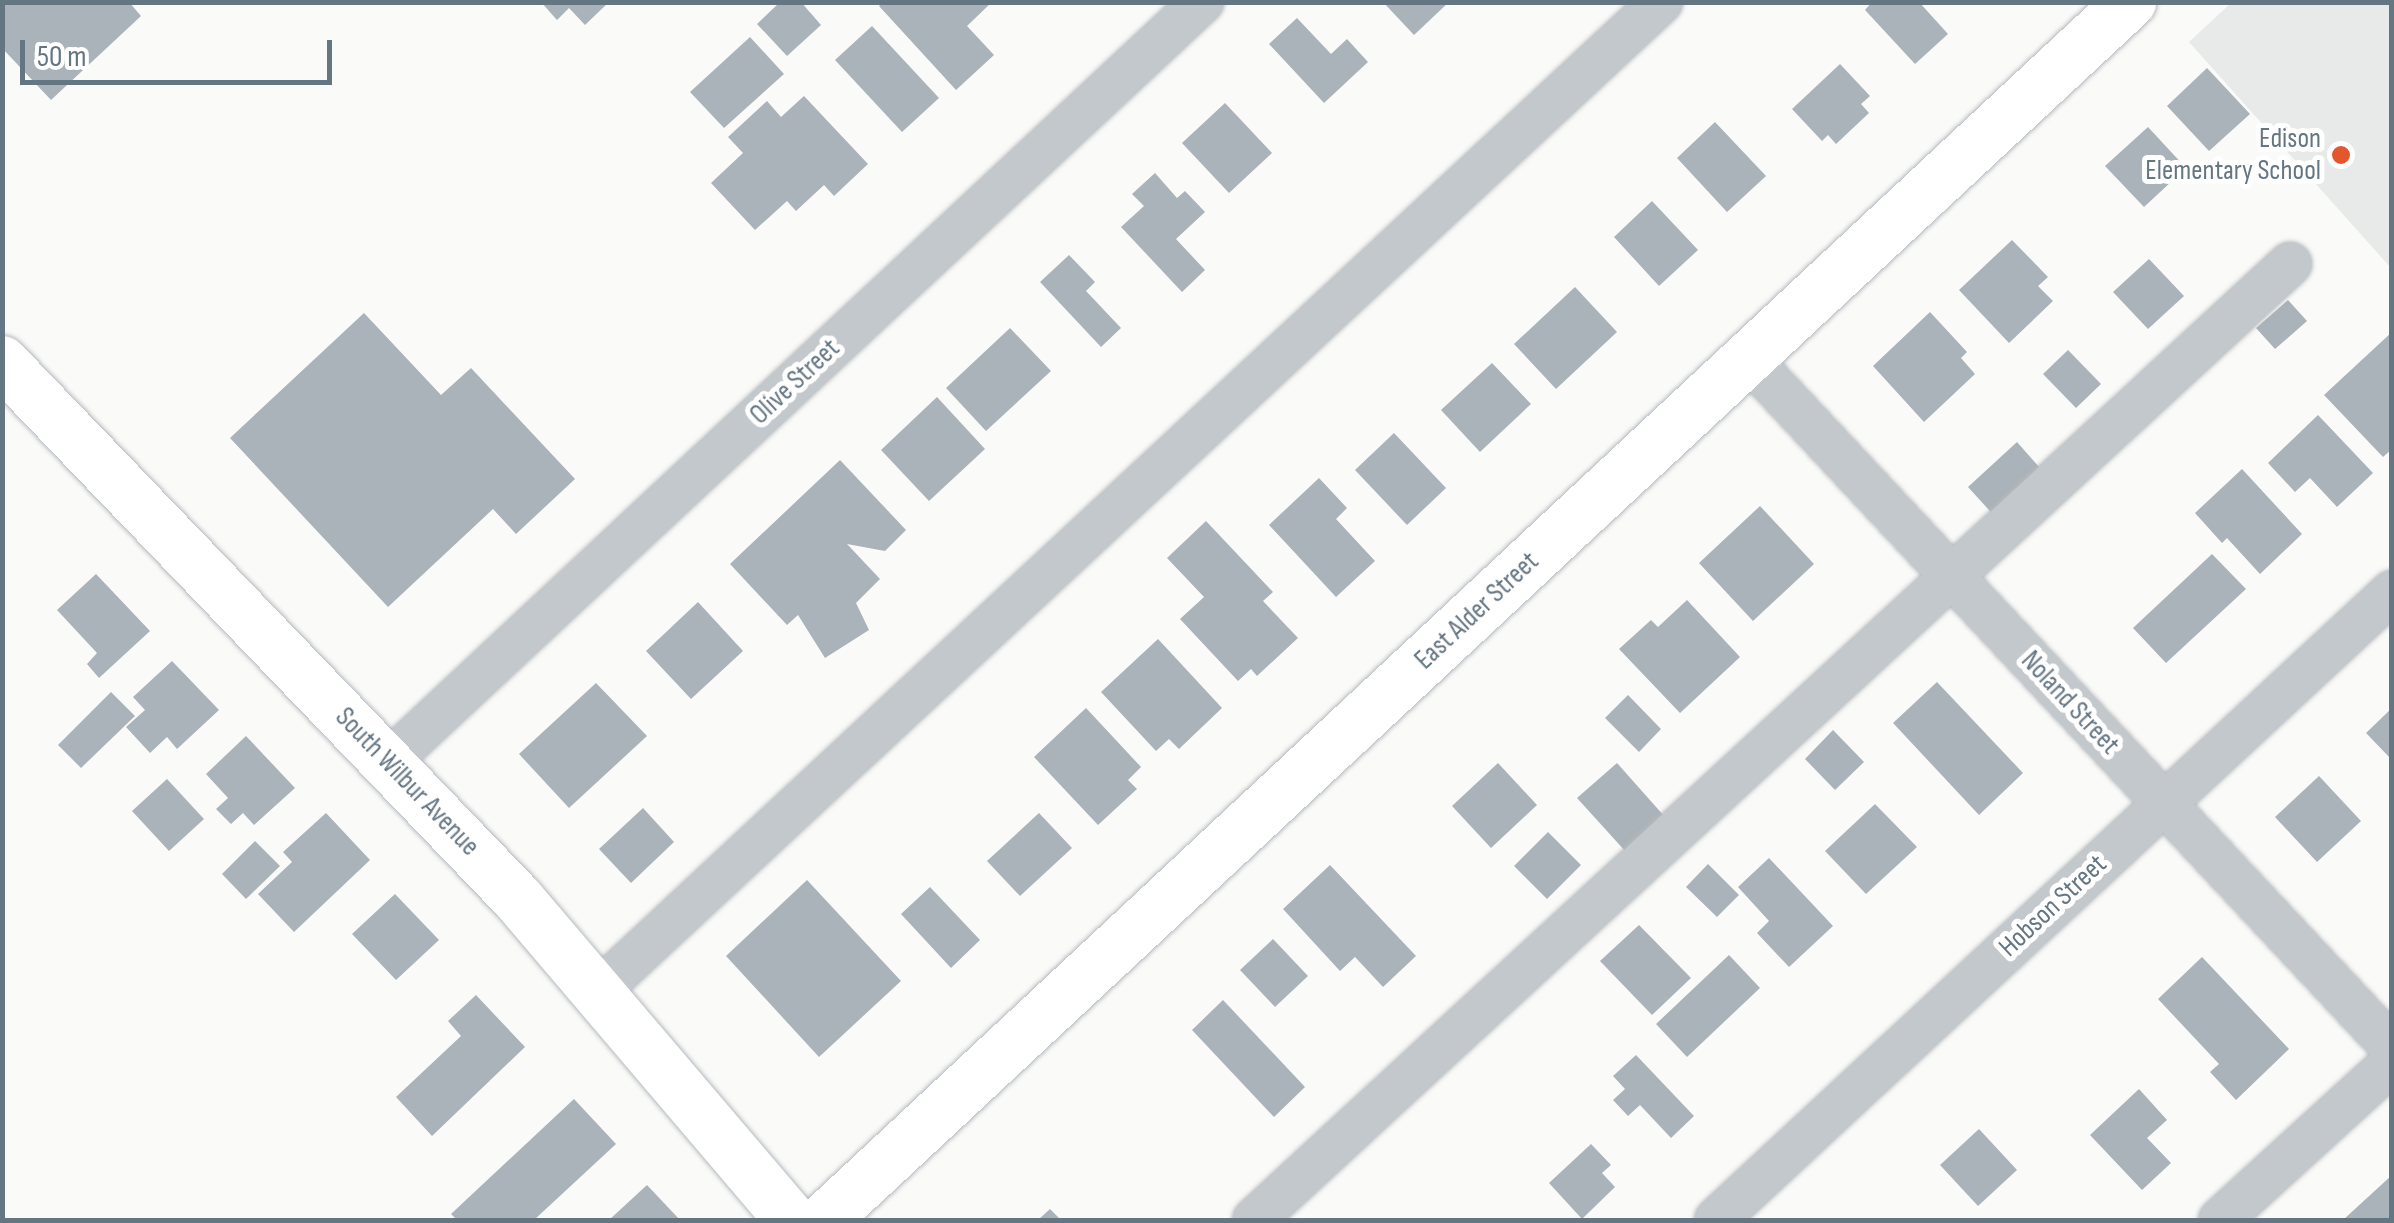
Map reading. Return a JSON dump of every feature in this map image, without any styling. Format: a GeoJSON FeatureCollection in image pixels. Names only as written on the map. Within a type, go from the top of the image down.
{"type":"FeatureCollection","features":[{"type":"Feature","properties":{"kind":"main road","name":"East Alder Street"},"geometry":{"type":"LineString","coordinates":[[824,1220],[2130,2]]}},
{"type":"Feature","properties":{"kind":"main road","name":"South Wilbur Avenue"},"geometry":{"type":"LineString","coordinates":[[2,362],[518,899],[791,1220]]}},
{"type":"Feature","properties":{"kind":"street","name":"Olive Street"},"geometry":{"type":"LineString","coordinates":[[388,762],[1202,2]]}},
{"type":"Feature","properties":{"kind":"street"},"geometry":{"type":"LineString","coordinates":[[596,993],[1661,2]]}},
{"type":"Feature","properties":{"kind":"street"},"geometry":{"type":"LineString","coordinates":[[1254,1220],[2290,264]]}},
{"type":"Feature","properties":{"kind":"street","name":"Noland Street"},"geometry":{"type":"LineString","coordinates":[[1748,358],[2392,1047]]}},
{"type":"Feature","properties":{"kind":"street","name":"Hobson Street"},"geometry":{"type":"LineString","coordinates":[[1716,1220],[2392,592]]}},
{"type":"Feature","properties":{"kind":"street"},"geometry":{"type":"LineString","coordinates":[[2220,1220],[2392,1062]]}},
{"type":"Feature","properties":{"kind":"shaded area","name":"Edison Elementary School"},"geometry":{"type":"Polygon","coordinates":[[[2231,3],[2391,3],[2391,268],[2189,42],[2231,3]]]}},
{"type":"Feature","properties":{"kind":"building"},"geometry":{"type":"Polygon","coordinates":[[[2,2],[129,2],[141,16],[51,100],[2,48],[2,2]]]}},
{"type":"Feature","properties":{"kind":"building"},"geometry":{"type":"Polygon","coordinates":[[[541,2],[609,2],[585,25],[569,8],[557,20],[541,2]]]}},
{"type":"Feature","properties":{"kind":"building"},"geometry":{"type":"Polygon","coordinates":[[[780,2],[801,2],[821,25],[787,56],[757,24],[780,2]]]}},
{"type":"Feature","properties":{"kind":"building"},"geometry":{"type":"Polygon","coordinates":[[[883,2],[992,2],[967,26],[994,55],[956,90],[879,6],[883,2]]]}},
{"type":"Feature","properties":{"kind":"building"},"geometry":{"type":"Polygon","coordinates":[[[1383,2],[1449,2],[1414,35],[1383,2]]]}},
{"type":"Feature","properties":{"kind":"building"},"geometry":{"type":"Polygon","coordinates":[[[1872,2],[1919,2],[1948,34],[1915,64],[1865,10],[1872,2]]]}},
{"type":"Feature","properties":{"kind":"building"},"geometry":{"type":"Polygon","coordinates":[[[1297,18],[1331,54],[1347,39],[1368,62],[1324,103],[1269,44],[1297,18]]]}},
{"type":"Feature","properties":{"kind":"building"},"geometry":{"type":"Polygon","coordinates":[[[872,26],[939,98],[902,132],[835,60],[872,26]]]}},
{"type":"Feature","properties":{"kind":"building"},"geometry":{"type":"Polygon","coordinates":[[[750,37],[784,74],[724,128],[690,92],[750,37]]]}},
{"type":"Feature","properties":{"kind":"building"},"geometry":{"type":"Polygon","coordinates":[[[1840,64],[1870,96],[1861,104],[1869,113],[1836,144],[1828,135],[1822,141],[1792,109],[1840,64]]]}},
{"type":"Feature","properties":{"kind":"building"},"geometry":{"type":"Polygon","coordinates":[[[2207,68],[2250,114],[2209,151],[2167,106],[2207,68]]]}},
{"type":"Feature","properties":{"kind":"building"},"geometry":{"type":"Polygon","coordinates":[[[804,96],[868,164],[834,196],[824,185],[796,211],[787,201],[755,230],[711,183],[743,153],[728,137],[767,101],[781,117],[804,96]]]}},
{"type":"Feature","properties":{"kind":"building"},"geometry":{"type":"Polygon","coordinates":[[[1225,103],[1272,153],[1229,193],[1182,143],[1225,103]]]}},
{"type":"Feature","properties":{"kind":"building"},"geometry":{"type":"Polygon","coordinates":[[[1715,122],[1766,176],[1727,212],[1677,158],[1715,122]]]}},
{"type":"Feature","properties":{"kind":"building"},"geometry":{"type":"Polygon","coordinates":[[[2148,127],[2186,168],[2144,207],[2105,166],[2148,127]]]}},
{"type":"Feature","properties":{"kind":"building"},"geometry":{"type":"Polygon","coordinates":[[[1155,173],[1177,198],[1185,191],[1205,212],[1176,239],[1205,270],[1182,292],[1121,227],[1144,206],[1132,194],[1155,173]]]}},
{"type":"Feature","properties":{"kind":"building"},"geometry":{"type":"Polygon","coordinates":[[[1652,201],[1698,250],[1659,286],[1614,237],[1652,201]]]}},
{"type":"Feature","properties":{"kind":"building"},"geometry":{"type":"Polygon","coordinates":[[[2012,240],[2048,277],[2038,286],[2053,301],[2009,343],[1959,290],[2012,240]]]}},
{"type":"Feature","properties":{"kind":"building"},"geometry":{"type":"Polygon","coordinates":[[[1069,255],[1095,282],[1086,291],[1121,328],[1101,347],[1040,282],[1069,255]]]}},
{"type":"Feature","properties":{"kind":"building"},"geometry":{"type":"Polygon","coordinates":[[[2149,259],[2184,296],[2148,329],[2113,292],[2149,259]]]}},
{"type":"Feature","properties":{"kind":"building"},"geometry":{"type":"Polygon","coordinates":[[[1575,287],[1617,332],[1556,389],[1514,344],[1575,287]]]}},
{"type":"Feature","properties":{"kind":"building"},"geometry":{"type":"Polygon","coordinates":[[[2288,300],[2307,321],[2275,349],[2256,328],[2288,300]]]}},
{"type":"Feature","properties":{"kind":"building"},"geometry":{"type":"Polygon","coordinates":[[[1930,312],[1967,352],[1961,358],[1975,374],[1924,422],[1873,366],[1930,312]]]}},
{"type":"Feature","properties":{"kind":"building"},"geometry":{"type":"Polygon","coordinates":[[[364,313],[441,395],[471,368],[575,479],[516,534],[493,509],[388,607],[230,438],[364,313]]]}},
{"type":"Feature","properties":{"kind":"building"},"geometry":{"type":"Polygon","coordinates":[[[1010,328],[1051,371],[986,431],[946,388],[1010,328]]]}},
{"type":"Feature","properties":{"kind":"building"},"geometry":{"type":"Polygon","coordinates":[[[2392,332],[2392,449],[2383,457],[2324,395],[2392,332]]]}},
{"type":"Feature","properties":{"kind":"building"},"geometry":{"type":"Polygon","coordinates":[[[2068,350],[2101,384],[2076,408],[2043,374],[2068,350]]]}},
{"type":"Feature","properties":{"kind":"building"},"geometry":{"type":"Polygon","coordinates":[[[1492,363],[1531,404],[1480,452],[1441,410],[1492,363]]]}},
{"type":"Feature","properties":{"kind":"building"},"geometry":{"type":"Polygon","coordinates":[[[937,397],[985,449],[929,501],[881,450],[937,397]]]}},
{"type":"Feature","properties":{"kind":"building"},"geometry":{"type":"Polygon","coordinates":[[[2318,415],[2373,473],[2337,507],[2310,478],[2295,492],[2268,463],[2318,415]]]}},
{"type":"Feature","properties":{"kind":"building"},"geometry":{"type":"Polygon","coordinates":[[[1394,433],[1446,488],[1407,525],[1355,470],[1394,433]]]}},
{"type":"Feature","properties":{"kind":"building"},"geometry":{"type":"Polygon","coordinates":[[[2017,442],[2048,477],[1999,521],[1968,487],[2017,442]]]}},
{"type":"Feature","properties":{"kind":"building"},"geometry":{"type":"Polygon","coordinates":[[[840,460],[906,530],[885,551],[847,544],[880,579],[856,603],[869,630],[825,658],[798,615],[787,625],[730,564],[840,460]]]}},
{"type":"Feature","properties":{"kind":"building"},"geometry":{"type":"Polygon","coordinates":[[[2242,469],[2302,534],[2260,574],[2227,538],[2222,543],[2195,513],[2242,469]]]}},
{"type":"Feature","properties":{"kind":"building"},"geometry":{"type":"Polygon","coordinates":[[[1319,478],[1347,508],[1336,519],[1375,561],[1336,597],[1269,525],[1319,478]]]}},
{"type":"Feature","properties":{"kind":"building"},"geometry":{"type":"Polygon","coordinates":[[[1760,506],[1814,564],[1753,621],[1699,563],[1760,506]]]}},
{"type":"Feature","properties":{"kind":"building"},"geometry":{"type":"Polygon","coordinates":[[[1206,521],[1273,592],[1263,601],[1298,638],[1257,676],[1251,669],[1238,681],[1180,619],[1204,597],[1167,558],[1206,521]]]}},
{"type":"Feature","properties":{"kind":"building"},"geometry":{"type":"Polygon","coordinates":[[[2212,554],[2246,589],[2166,663],[2133,628],[2212,554]]]}},
{"type":"Feature","properties":{"kind":"building"},"geometry":{"type":"Polygon","coordinates":[[[96,574],[150,631],[99,678],[87,664],[97,653],[57,610],[96,574]]]}},
{"type":"Feature","properties":{"kind":"building"},"geometry":{"type":"Polygon","coordinates":[[[1687,600],[1740,657],[1680,713],[1619,649],[1651,620],[1658,627],[1687,600]]]}},
{"type":"Feature","properties":{"kind":"building"},"geometry":{"type":"Polygon","coordinates":[[[698,602],[743,651],[691,699],[646,651],[698,602]]]}},
{"type":"Feature","properties":{"kind":"building"},"geometry":{"type":"Polygon","coordinates":[[[1158,639],[1222,708],[1179,749],[1169,739],[1156,751],[1101,692],[1158,639]]]}},
{"type":"Feature","properties":{"kind":"building"},"geometry":{"type":"Polygon","coordinates":[[[172,661],[219,710],[177,749],[167,737],[150,753],[126,727],[145,710],[133,697],[172,661]]]}},
{"type":"Feature","properties":{"kind":"building"},"geometry":{"type":"Polygon","coordinates":[[[1937,682],[2023,773],[1979,815],[1893,723],[1937,682]]]}},
{"type":"Feature","properties":{"kind":"building"},"geometry":{"type":"Polygon","coordinates":[[[596,683],[647,736],[569,808],[519,754],[596,683]]]}},
{"type":"Feature","properties":{"kind":"building"},"geometry":{"type":"Polygon","coordinates":[[[111,692],[135,716],[81,768],[58,745],[111,692]]]}},
{"type":"Feature","properties":{"kind":"building"},"geometry":{"type":"Polygon","coordinates":[[[1628,695],[1661,729],[1639,752],[1605,718],[1628,695]]]}},
{"type":"Feature","properties":{"kind":"building"},"geometry":{"type":"Polygon","coordinates":[[[1086,708],[1141,767],[1128,780],[1137,789],[1098,825],[1034,757],[1086,708]]]}},
{"type":"Feature","properties":{"kind":"building"},"geometry":{"type":"Polygon","coordinates":[[[2392,708],[2392,760],[2366,733],[2392,708]]]}},
{"type":"Feature","properties":{"kind":"building"},"geometry":{"type":"Polygon","coordinates":[[[1833,730],[1864,762],[1835,790],[1805,759],[1833,730]]]}},
{"type":"Feature","properties":{"kind":"building"},"geometry":{"type":"Polygon","coordinates":[[[246,736],[295,788],[254,825],[243,813],[231,824],[216,809],[228,798],[206,774],[246,736]]]}},
{"type":"Feature","properties":{"kind":"building"},"geometry":{"type":"Polygon","coordinates":[[[1498,763],[1537,805],[1491,848],[1452,806],[1498,763]]]}},
{"type":"Feature","properties":{"kind":"building"},"geometry":{"type":"Polygon","coordinates":[[[1617,763],[1665,817],[1626,852],[1577,798],[1617,763]]]}},
{"type":"Feature","properties":{"kind":"building"},"geometry":{"type":"Polygon","coordinates":[[[2319,776],[2361,821],[2317,862],[2275,817],[2319,776]]]}},
{"type":"Feature","properties":{"kind":"building"},"geometry":{"type":"Polygon","coordinates":[[[167,779],[204,819],[169,851],[132,811],[167,779]]]}},
{"type":"Feature","properties":{"kind":"building"},"geometry":{"type":"Polygon","coordinates":[[[1875,804],[1917,847],[1866,894],[1825,851],[1875,804]]]}},
{"type":"Feature","properties":{"kind":"building"},"geometry":{"type":"Polygon","coordinates":[[[643,808],[674,842],[631,883],[599,849],[643,808]]]}},
{"type":"Feature","properties":{"kind":"building"},"geometry":{"type":"Polygon","coordinates":[[[326,813],[370,860],[294,932],[258,894],[292,862],[283,852],[326,813]]]}},
{"type":"Feature","properties":{"kind":"building"},"geometry":{"type":"Polygon","coordinates":[[[1039,813],[1072,848],[1020,896],[987,861],[1039,813]]]}},
{"type":"Feature","properties":{"kind":"building"},"geometry":{"type":"Polygon","coordinates":[[[1548,832],[1581,865],[1547,899],[1514,866],[1548,832]]]}},
{"type":"Feature","properties":{"kind":"building"},"geometry":{"type":"Polygon","coordinates":[[[255,841],[280,866],[246,899],[222,874],[255,841]]]}},
{"type":"Feature","properties":{"kind":"building"},"geometry":{"type":"Polygon","coordinates":[[[1769,858],[1833,926],[1789,967],[1757,933],[1769,921],[1738,887],[1769,858]]]}},
{"type":"Feature","properties":{"kind":"building"},"geometry":{"type":"Polygon","coordinates":[[[1708,864],[1739,895],[1717,917],[1686,887],[1708,864]]]}},
{"type":"Feature","properties":{"kind":"building"},"geometry":{"type":"Polygon","coordinates":[[[1330,865],[1416,956],[1383,987],[1355,957],[1340,971],[1283,909],[1330,865]]]}},
{"type":"Feature","properties":{"kind":"building"},"geometry":{"type":"Polygon","coordinates":[[[807,880],[901,981],[819,1057],[726,956],[807,880]]]}},
{"type":"Feature","properties":{"kind":"building"},"geometry":{"type":"Polygon","coordinates":[[[930,887],[980,940],[951,968],[901,914],[930,887]]]}},
{"type":"Feature","properties":{"kind":"building"},"geometry":{"type":"Polygon","coordinates":[[[395,894],[439,940],[396,980],[352,934],[395,894]]]}},
{"type":"Feature","properties":{"kind":"building"},"geometry":{"type":"Polygon","coordinates":[[[1639,925],[1691,978],[1652,1015],[1600,961],[1639,925]]]}},
{"type":"Feature","properties":{"kind":"building"},"geometry":{"type":"Polygon","coordinates":[[[1273,939],[1308,976],[1275,1007],[1240,970],[1273,939]]]}},
{"type":"Feature","properties":{"kind":"building"},"geometry":{"type":"Polygon","coordinates":[[[1729,955],[1760,988],[1687,1057],[1656,1024],[1729,955]]]}},
{"type":"Feature","properties":{"kind":"building"},"geometry":{"type":"Polygon","coordinates":[[[2202,957],[2289,1049],[2236,1100],[2210,1072],[2219,1064],[2158,999],[2202,957]]]}},
{"type":"Feature","properties":{"kind":"building"},"geometry":{"type":"Polygon","coordinates":[[[476,995],[525,1047],[432,1136],[396,1097],[461,1036],[448,1021],[476,995]]]}},
{"type":"Feature","properties":{"kind":"building"},"geometry":{"type":"Polygon","coordinates":[[[1223,1000],[1305,1087],[1274,1117],[1192,1030],[1223,1000]]]}},
{"type":"Feature","properties":{"kind":"building"},"geometry":{"type":"Polygon","coordinates":[[[1636,1055],[1694,1116],[1671,1138],[1640,1105],[1628,1116],[1613,1100],[1625,1089],[1613,1076],[1636,1055]]]}},
{"type":"Feature","properties":{"kind":"building"},"geometry":{"type":"Polygon","coordinates":[[[2139,1089],[2167,1120],[2147,1138],[2171,1163],[2142,1190],[2090,1135],[2139,1089]]]}},
{"type":"Feature","properties":{"kind":"building"},"geometry":{"type":"Polygon","coordinates":[[[574,1099],[616,1144],[534,1220],[457,1220],[451,1214],[574,1099]]]}},
{"type":"Feature","properties":{"kind":"building"},"geometry":{"type":"Polygon","coordinates":[[[1979,1129],[2017,1170],[1978,1206],[1940,1165],[1979,1129]]]}},
{"type":"Feature","properties":{"kind":"building"},"geometry":{"type":"Polygon","coordinates":[[[1591,1144],[1611,1165],[1602,1173],[1615,1187],[1582,1219],[1549,1183],[1591,1144]]]}},
{"type":"Feature","properties":{"kind":"building"},"geometry":{"type":"Polygon","coordinates":[[[2392,1175],[2392,1220],[2343,1220],[2392,1175]]]}},
{"type":"Feature","properties":{"kind":"building"},"geometry":{"type":"Polygon","coordinates":[[[647,1185],[680,1220],[609,1220],[647,1185]]]}},
{"type":"Feature","properties":{"kind":"building"},"geometry":{"type":"Polygon","coordinates":[[[1050,1209],[1061,1220],[1038,1220],[1050,1209]]]}},
{"type":"Feature","properties":{"kind":"place","name":"Edison Elementary School"},"geometry":{"type":"Point","coordinates":[2341,155]}}]}
